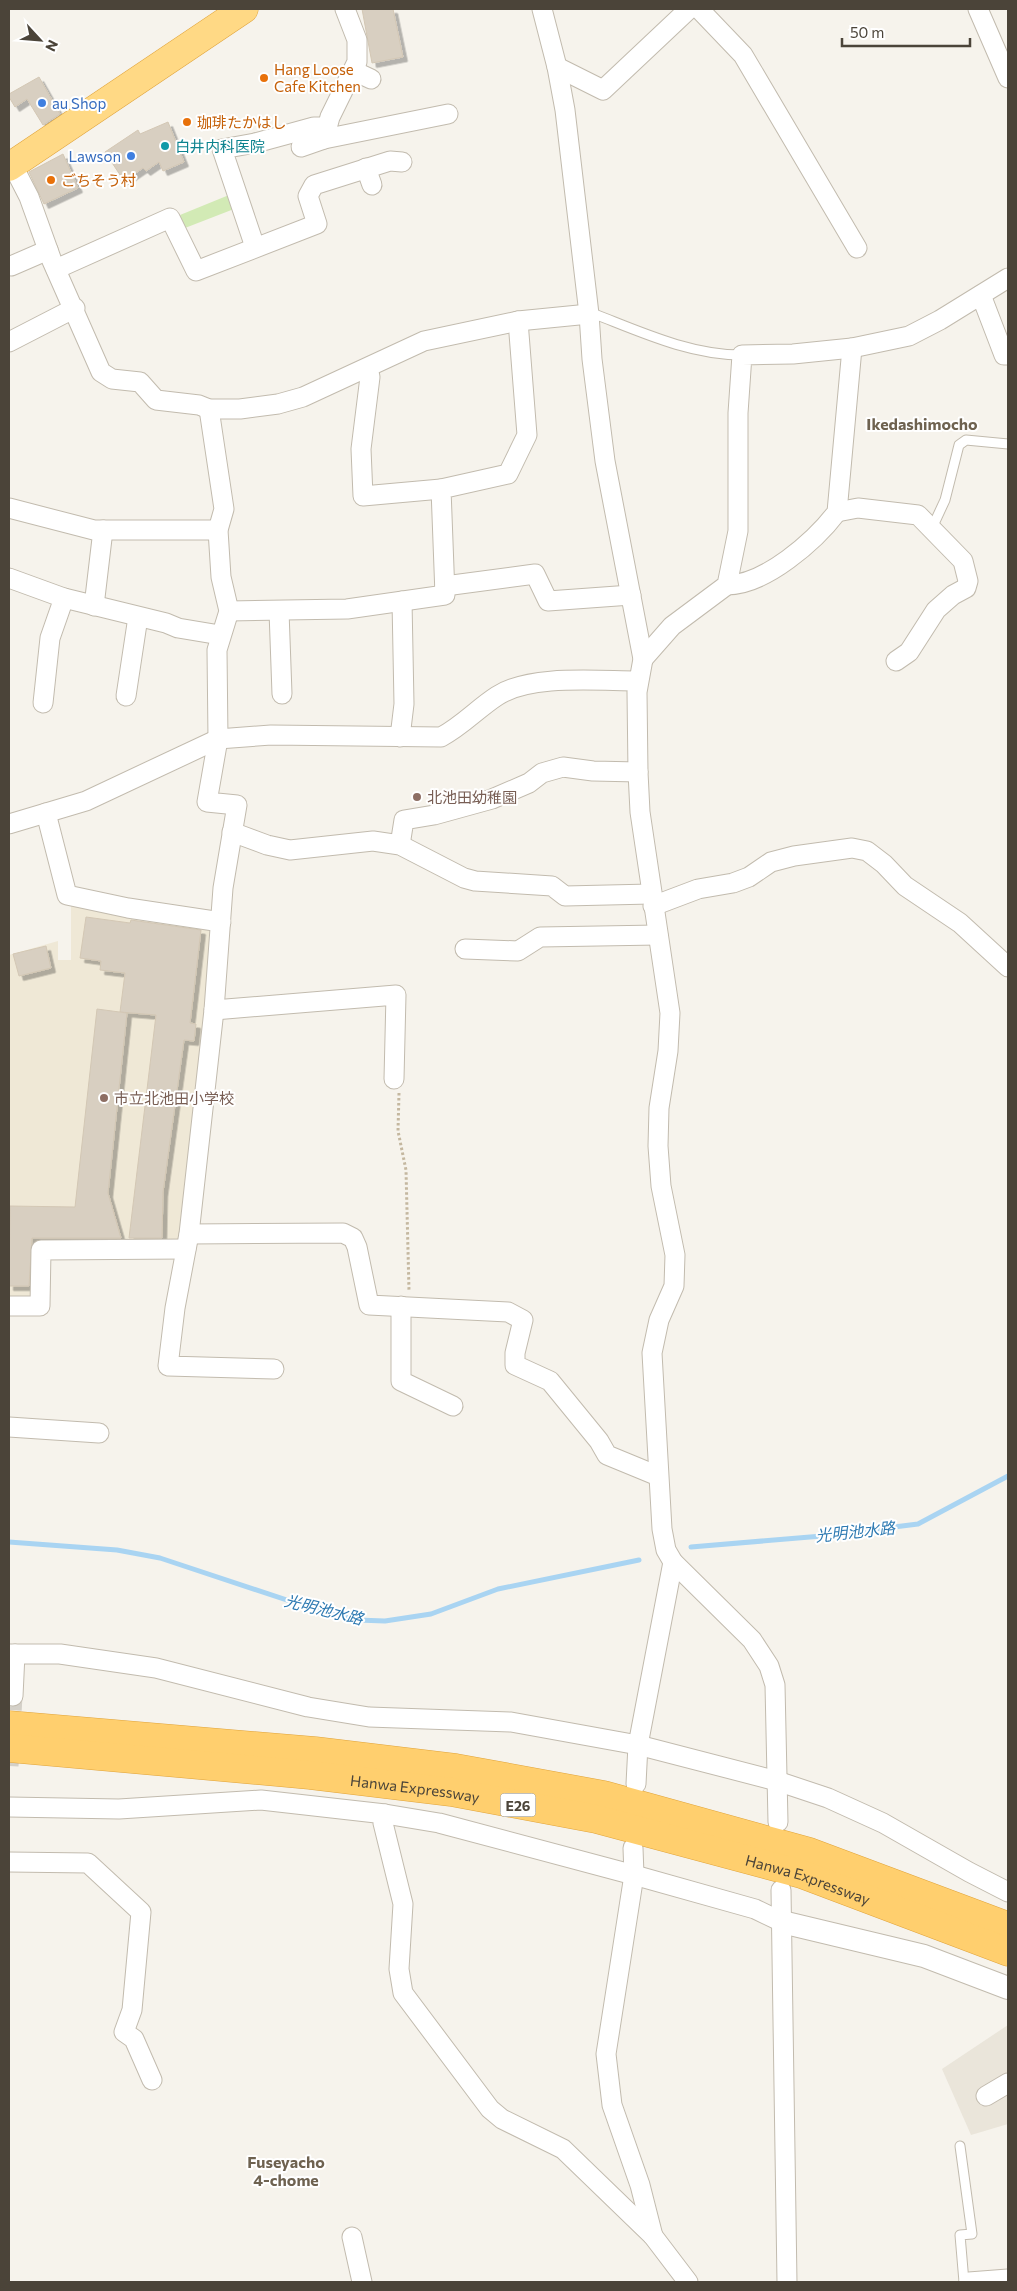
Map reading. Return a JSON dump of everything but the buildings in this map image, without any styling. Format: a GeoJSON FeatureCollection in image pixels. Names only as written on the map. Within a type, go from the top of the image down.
{"type":"FeatureCollection","features":[{"type":"Feature","properties":{"kind":"highway"},"geometry":{"type":"LineString","coordinates":[[11,166],[244,9]]}},
{"type":"Feature","properties":{"kind":"highway","name":"Hanwa Expressway"},"geometry":{"type":"LineString","coordinates":[[9,1725],[315,1751],[456,1768],[604,1795],[810,1852],[1008,1926]]}},
{"type":"Feature","properties":{"kind":"highway","name":"Hanwa Expressway"},"geometry":{"type":"LineString","coordinates":[[9,1748],[310,1775],[385,1784],[451,1792],[596,1819],[801,1874],[1008,1952]]}},
{"type":"Feature","properties":{"kind":"street"},"geometry":{"type":"LineString","coordinates":[[301,147],[325,133],[362,75],[357,62],[356,40],[345,9]]}},
{"type":"Feature","properties":{"kind":"street"},"geometry":{"type":"LineString","coordinates":[[542,9],[557,67],[565,110],[605,461],[643,659],[638,681],[640,812],[670,1013],[668,1051],[659,1108],[658,1146],[661,1186],[675,1255],[674,1286],[659,1320],[652,1352],[662,1529],[666,1550],[672,1562],[752,1640],[769,1666],[775,1685],[778,1822]]}},
{"type":"Feature","properties":{"kind":"street"},"geometry":{"type":"LineString","coordinates":[[557,67],[603,90],[689,9]]}},
{"type":"Feature","properties":{"kind":"street"},"geometry":{"type":"LineString","coordinates":[[698,9],[743,55],[857,248]]}},
{"type":"Feature","properties":{"kind":"street"},"geometry":{"type":"LineString","coordinates":[[978,9],[1001,41],[1008,78]]}},
{"type":"Feature","properties":{"kind":"street"},"geometry":{"type":"LineString","coordinates":[[255,246],[222,149],[255,143],[314,126],[325,133],[412,131],[448,114]]}},
{"type":"Feature","properties":{"kind":"street"},"geometry":{"type":"LineString","coordinates":[[56,269],[170,218],[196,271],[255,246],[318,232],[308,196],[314,185],[369,177],[390,161],[402,162]]}},
{"type":"Feature","properties":{"kind":"street"},"geometry":{"type":"LineString","coordinates":[[11,166],[29,197],[48,250],[102,372],[112,379],[140,382],[156,400],[199,405],[208,409],[240,409],[278,404],[303,396],[368,368],[424,341],[518,321],[589,314]]}},
{"type":"Feature","properties":{"kind":"street"},"geometry":{"type":"LineString","coordinates":[[11,266],[48,250]]}},
{"type":"Feature","properties":{"kind":"street"},"geometry":{"type":"LineString","coordinates":[[727,585],[738,531],[738,422],[742,355],[793,354],[852,348],[909,336],[1008,278]]}},
{"type":"Feature","properties":{"kind":"street"},"geometry":{"type":"LineString","coordinates":[[981,295],[1004,355],[1008,355]]}},
{"type":"Feature","properties":{"kind":"street"},"geometry":{"type":"LineString","coordinates":[[9,342],[75,308]]}},
{"type":"Feature","properties":{"kind":"street"},"geometry":{"type":"LineString","coordinates":[[368,368],[370,378],[362,449],[363,496],[441,489],[508,474],[527,435],[518,321]]}},
{"type":"Feature","properties":{"kind":"street"},"geometry":{"type":"LineString","coordinates":[[643,659],[672,626],[727,585],[741,585],[781,565],[827,525],[837,512],[852,348]]}},
{"type":"Feature","properties":{"kind":"street"},"geometry":{"type":"LineString","coordinates":[[208,409],[224,509],[218,530],[221,577],[229,611],[220,635],[217,650],[218,740],[207,802],[236,804],[223,888],[222,922],[214,1010],[187,1241],[168,1366],[274,1369]]}},
{"type":"Feature","properties":{"kind":"street"},"geometry":{"type":"LineString","coordinates":[[229,611],[347,609],[444,595],[441,489]]}},
{"type":"Feature","properties":{"kind":"street"},"geometry":{"type":"LineString","coordinates":[[9,508],[94,530],[218,530]]}},
{"type":"Feature","properties":{"kind":"street"},"geometry":{"type":"LineString","coordinates":[[837,512],[858,508],[918,515],[963,561],[968,581],[966,588],[953,595],[936,610],[909,652],[896,662]]}},
{"type":"Feature","properties":{"kind":"street"},"geometry":{"type":"LineString","coordinates":[[94,606],[103,530]]}},
{"type":"Feature","properties":{"kind":"street"},"geometry":{"type":"LineString","coordinates":[[444,586],[535,574],[548,601],[631,595]]}},
{"type":"Feature","properties":{"kind":"street"},"geometry":{"type":"LineString","coordinates":[[9,578],[64,598],[166,623],[178,628],[220,635]]}},
{"type":"Feature","properties":{"kind":"street"},"geometry":{"type":"LineString","coordinates":[[43,703],[50,638],[64,598]]}},
{"type":"Feature","properties":{"kind":"street"},"geometry":{"type":"LineString","coordinates":[[400,737],[404,704],[402,601]]}},
{"type":"Feature","properties":{"kind":"street"},"geometry":{"type":"LineString","coordinates":[[279,611],[282,694]]}},
{"type":"Feature","properties":{"kind":"street"},"geometry":{"type":"LineString","coordinates":[[126,696],[138,617]]}},
{"type":"Feature","properties":{"kind":"street"},"geometry":{"type":"LineString","coordinates":[[9,824],[86,801],[218,740],[271,735],[441,737],[458,728],[497,696],[512,689],[537,682],[638,681]]}},
{"type":"Feature","properties":{"kind":"street"},"geometry":{"type":"LineString","coordinates":[[400,845],[404,820],[434,815],[492,799],[529,783],[542,773],[562,767],[593,771],[638,772]]}},
{"type":"Feature","properties":{"kind":"street"},"geometry":{"type":"LineString","coordinates":[[46,813],[67,895],[128,908],[222,922]]}},
{"type":"Feature","properties":{"kind":"street"},"geometry":{"type":"LineString","coordinates":[[232,832],[290,850],[373,841],[400,845],[464,878],[475,881],[552,886],[565,896],[652,900],[733,883],[749,877],[771,862],[794,856],[852,848],[867,851],[884,864],[905,886],[960,923],[1008,967]]}},
{"type":"Feature","properties":{"kind":"street"},"geometry":{"type":"LineString","coordinates":[[464,949],[518,951],[540,937],[658,935]]}},
{"type":"Feature","properties":{"kind":"street"},"geometry":{"type":"LineString","coordinates":[[214,1010],[396,995],[394,1079]]}},
{"type":"Feature","properties":{"kind":"street"},"geometry":{"type":"LineString","coordinates":[[9,1306],[40,1306],[41,1250],[343,1233],[353,1238],[357,1247],[369,1305],[508,1312],[523,1320],[515,1353],[515,1366],[550,1381],[599,1441],[607,1455],[658,1476]]}},
{"type":"Feature","properties":{"kind":"street"},"geometry":{"type":"LineString","coordinates":[[405,1307],[401,1381],[454,1406]]}},
{"type":"Feature","properties":{"kind":"street"},"geometry":{"type":"LineString","coordinates":[[9,1427],[99,1433]]}},
{"type":"Feature","properties":{"kind":"street"},"geometry":{"type":"LineString","coordinates":[[636,1784],[638,1745],[672,1562]]}},
{"type":"Feature","properties":{"kind":"street"},"geometry":{"type":"LineString","coordinates":[[13,1696],[12,1654],[60,1654],[156,1668],[308,1707],[360,1716],[511,1722],[638,1745],[777,1781],[828,1798],[883,1822],[969,1872],[1008,1892]]}},
{"type":"Feature","properties":{"kind":"street"},"geometry":{"type":"LineString","coordinates":[[9,1807],[119,1809],[261,1800],[385,1814],[439,1823],[755,1909],[782,1922],[924,1956],[1008,1988]]}},
{"type":"Feature","properties":{"kind":"street"},"geometry":{"type":"LineString","coordinates":[[385,1814],[383,1823],[404,1904],[399,1969],[403,1993],[490,2109],[502,2119],[563,2149],[653,2236],[688,2282]]}},
{"type":"Feature","properties":{"kind":"street"},"geometry":{"type":"LineString","coordinates":[[633,1848],[634,1875],[606,2054],[612,2105],[640,2185],[653,2236]]}},
{"type":"Feature","properties":{"kind":"street"},"geometry":{"type":"LineString","coordinates":[[9,1862],[88,1863],[141,1912],[132,2010],[124,2032],[134,2039],[152,2080]]}},
{"type":"Feature","properties":{"kind":"street"},"geometry":{"type":"LineString","coordinates":[[781,1890],[788,2282]]}},
{"type":"Feature","properties":{"kind":"street"},"geometry":{"type":"LineString","coordinates":[[986,2096],[1008,2083]]}},
{"type":"Feature","properties":{"kind":"street"},"geometry":{"type":"LineString","coordinates":[[352,2237],[362,2282]]}},
{"type":"Feature","properties":{"kind":"street"},"geometry":{"type":"LineString","coordinates":[[969,2282],[1004,2280]]}},
{"type":"Feature","properties":{"kind":"lane"},"geometry":{"type":"LineString","coordinates":[[589,314],[597,315],[654,338],[693,349],[742,355]]}},
{"type":"Feature","properties":{"kind":"lane"},"geometry":{"type":"LineString","coordinates":[[932,528],[944,500],[959,445],[966,440],[1008,444]]}},
{"type":"Feature","properties":{"kind":"lane"},"geometry":{"type":"LineString","coordinates":[[960,2146],[972,2234],[960,2235],[964,2282]]}},
{"type":"Feature","properties":{"kind":"path"},"geometry":{"type":"LineString","coordinates":[[394,1079],[400,1096],[398,1131],[406,1170],[405,1307]]}},
{"type":"Feature","properties":{"kind":"shaded area","name":"市立北池田小学校"},"geometry":{"type":"Polygon","coordinates":[[[71,904],[218,929],[183,1235],[174,1245],[36,1245],[35,1297],[9,1302],[9,955],[58,941],[58,960],[71,960],[71,904]]]}},
{"type":"Feature","properties":{"kind":"shaded area"},"geometry":{"type":"Polygon","coordinates":[[[1008,2025],[1008,2124],[971,2135],[942,2069],[1008,2025]]]}},
{"type":"Feature","properties":{"kind":"green space"},"geometry":{"type":"Polygon","coordinates":[[[229,195],[234,209],[185,228],[180,215],[229,195]]]}},
{"type":"Feature","properties":{"kind":"waterway","name":"光明池水路"},"geometry":{"type":"LineString","coordinates":[[691,1547],[822,1536],[918,1524],[1008,1476]]}},
{"type":"Feature","properties":{"kind":"waterway","name":"光明池水路"},"geometry":{"type":"LineString","coordinates":[[9,1542],[117,1550],[160,1558],[320,1611],[357,1620],[385,1621],[431,1614],[498,1589],[639,1560]]}},
{"type":"Feature","properties":{"kind":"tunnel"},"geometry":{"type":"LineString","coordinates":[[9,1766],[13,1696]]}},
{"type":"Feature","properties":{"kind":"place","name":"Hang Loose Cafe Kitchen"},"geometry":{"type":"Point","coordinates":[264,78]}},
{"type":"Feature","properties":{"kind":"place","name":"au Shop"},"geometry":{"type":"Point","coordinates":[42,103]}},
{"type":"Feature","properties":{"kind":"place","name":"珈琲たかはし"},"geometry":{"type":"Point","coordinates":[187,122]}},
{"type":"Feature","properties":{"kind":"place","name":"白井内科医院"},"geometry":{"type":"Point","coordinates":[165,146]}},
{"type":"Feature","properties":{"kind":"place","name":"Lawson"},"geometry":{"type":"Point","coordinates":[131,156]}},
{"type":"Feature","properties":{"kind":"place","name":"ごちそう村"},"geometry":{"type":"Point","coordinates":[51,180]}},
{"type":"Feature","properties":{"kind":"place","name":"北池田幼稚園"},"geometry":{"type":"Point","coordinates":[417,797]}},
{"type":"Feature","properties":{"kind":"place","name":"市立北池田小学校"},"geometry":{"type":"Point","coordinates":[104,1098]}},
{"type":"Feature","properties":{"kind":"district","name":"Ikedashimocho"},"geometry":{"type":"Point","coordinates":[922,423]}},
{"type":"Feature","properties":{"kind":"district","name":"Fuseyacho 4-chome"},"geometry":{"type":"Point","coordinates":[286,2170]}}]}
